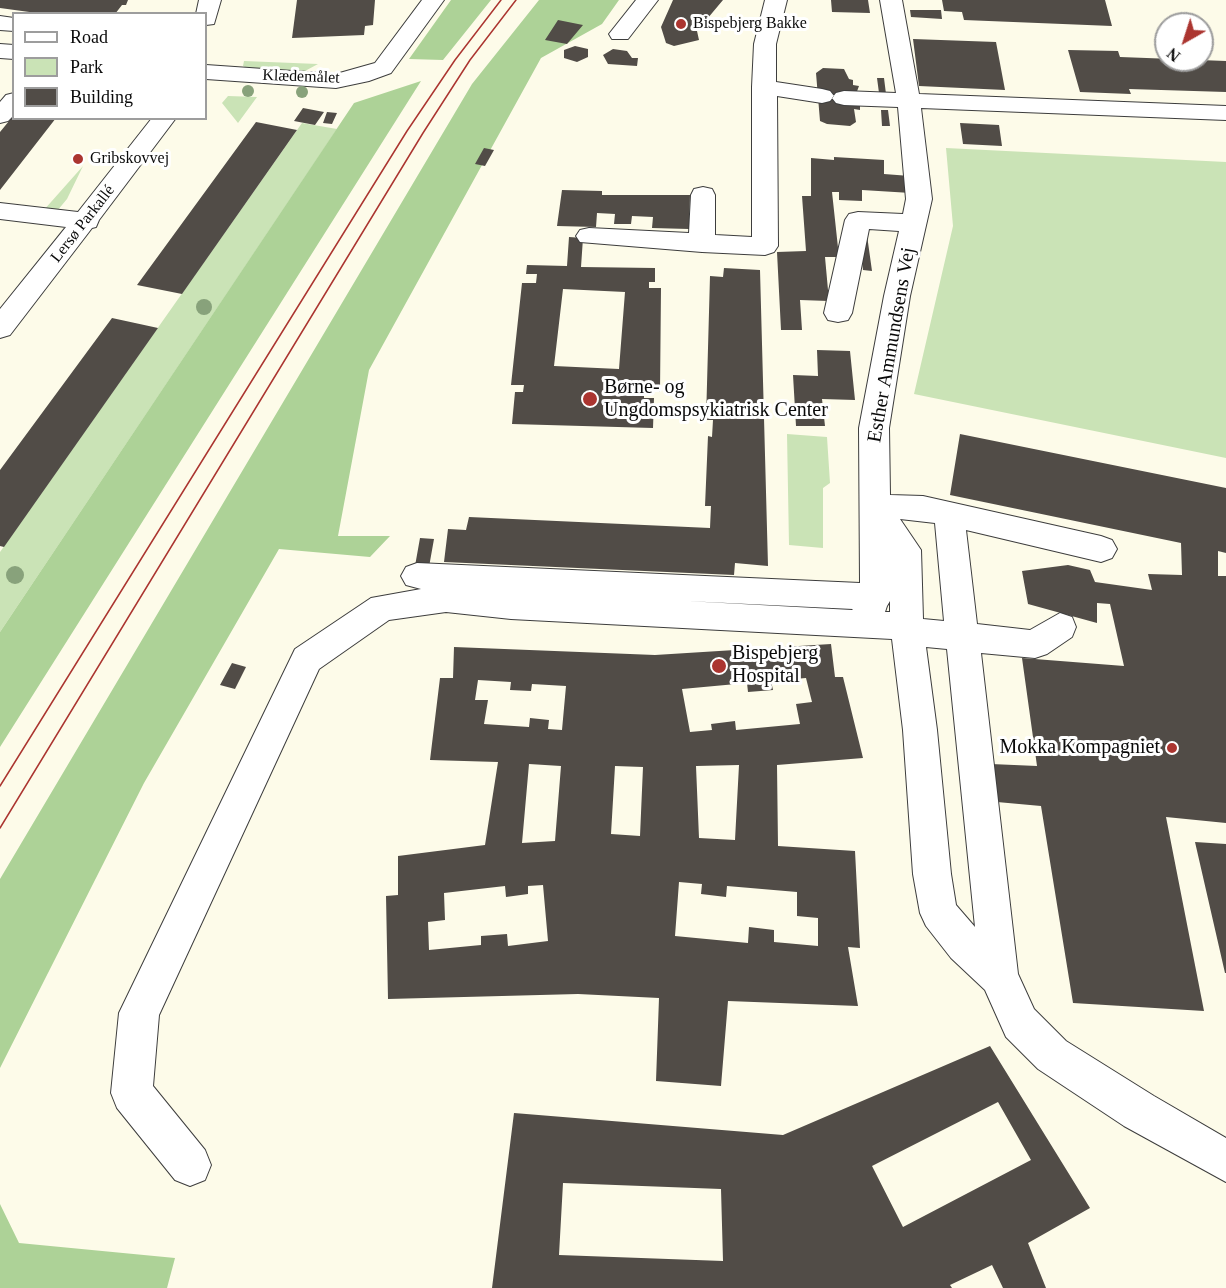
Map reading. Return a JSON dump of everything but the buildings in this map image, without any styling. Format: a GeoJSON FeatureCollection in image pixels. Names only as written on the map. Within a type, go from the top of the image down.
{"type":"FeatureCollection","features":[{"type":"Feature","properties":{"kind":"street","name":"Klædemålet"},"geometry":{"type":"LineString","coordinates":[[207,72],[336,81],[361,76],[383,68],[433,0]]}},
{"type":"Feature","properties":{"kind":"street"},"geometry":{"type":"LineString","coordinates":[[620,34],[647,0]]}},
{"type":"Feature","properties":{"kind":"street"},"geometry":{"type":"LineString","coordinates":[[589,236],[765,246],[763,87],[765,44],[776,0]]}},
{"type":"Feature","properties":{"kind":"street","name":"Esther Ammundsens Vej"},"geometry":{"type":"LineString","coordinates":[[869,610],[874,506],[874,428],[897,296],[919,199],[909,101],[891,0]]}},
{"type":"Feature","properties":{"kind":"street"},"geometry":{"type":"LineString","coordinates":[[763,87],[833,97],[1226,113]]}},
{"type":"Feature","properties":{"kind":"street"},"geometry":{"type":"LineString","coordinates":[[0,116],[12,102]]}},
{"type":"Feature","properties":{"kind":"street","name":"Lersø Parkallé"},"geometry":{"type":"LineString","coordinates":[[0,328],[87,221],[163,120]]}},
{"type":"Feature","properties":{"kind":"street"},"geometry":{"type":"LineString","coordinates":[[702,243],[704,195]]}},
{"type":"Feature","properties":{"kind":"street"},"geometry":{"type":"LineString","coordinates":[[0,211],[87,221]]}},
{"type":"Feature","properties":{"kind":"street"},"geometry":{"type":"LineString","coordinates":[[838,313],[858,220],[914,223]]}},
{"type":"Feature","properties":{"kind":"street"},"geometry":{"type":"LineString","coordinates":[[874,506],[923,508],[1101,549]]}},
{"type":"Feature","properties":{"kind":"street"},"geometry":{"type":"LineString","coordinates":[[874,506],[905,550],[907,628],[920,730],[932,874],[939,913],[965,945],[999,976]]}},
{"type":"Feature","properties":{"kind":"street"},"geometry":{"type":"LineString","coordinates":[[949,514],[999,976],[1020,1023],[1052,1055],[1139,1111],[1226,1161]]}},
{"type":"Feature","properties":{"kind":"street"},"geometry":{"type":"LineString","coordinates":[[417,576],[869,610],[922,633],[1035,644],[1060,627]]}},
{"type":"Feature","properties":{"kind":"street"},"geometry":{"type":"LineString","coordinates":[[190,1165],[132,1093],[139,1013],[307,659],[350,627],[382,608],[446,599],[511,606],[869,610]]}},
{"type":"Feature","properties":{"kind":"green space"},"geometry":{"type":"Polygon","coordinates":[[[451,0],[491,0],[443,60],[409,59],[451,0]]]}},
{"type":"Feature","properties":{"kind":"green space"},"geometry":{"type":"Polygon","coordinates":[[[539,0],[619,0],[602,24],[541,58],[369,370],[338,536],[390,536],[370,557],[279,549],[144,783],[0,1068],[0,879],[472,84],[539,0]]]}},
{"type":"Feature","properties":{"kind":"green space"},"geometry":{"type":"Polygon","coordinates":[[[244,61],[318,64],[305,71],[247,68],[243,66],[244,61]]]}},
{"type":"Feature","properties":{"kind":"green space"},"geometry":{"type":"Polygon","coordinates":[[[421,81],[0,747],[0,632],[354,103],[421,81]]]}},
{"type":"Feature","properties":{"kind":"green space"},"geometry":{"type":"Polygon","coordinates":[[[228,96],[257,97],[238,123],[222,103],[228,96]]]}},
{"type":"Feature","properties":{"kind":"green space"},"geometry":{"type":"Polygon","coordinates":[[[302,123],[337,129],[0,632],[0,552],[302,123]]]}},
{"type":"Feature","properties":{"kind":"green space"},"geometry":{"type":"Polygon","coordinates":[[[946,148],[1226,162],[1226,458],[914,394],[953,226],[946,148]]]}},
{"type":"Feature","properties":{"kind":"green space"},"geometry":{"type":"Polygon","coordinates":[[[83,166],[67,199],[57,211],[43,211],[83,166]]]}},
{"type":"Feature","properties":{"kind":"green space"},"geometry":{"type":"Polygon","coordinates":[[[787,434],[827,437],[830,483],[823,488],[823,548],[789,545],[787,434]]]}},
{"type":"Feature","properties":{"kind":"green space"},"geometry":{"type":"Polygon","coordinates":[[[0,1204],[19,1243],[175,1258],[167,1288],[0,1288],[0,1204]]]}},
{"type":"Feature","properties":{"kind":"tram line"},"geometry":{"type":"LineString","coordinates":[[0,786],[407,131],[455,60],[501,0]]}},
{"type":"Feature","properties":{"kind":"tram line"},"geometry":{"type":"LineString","coordinates":[[0,828],[423,133],[470,60],[516,0]]}},
{"type":"Feature","properties":{"kind":"place","name":"Bispebjerg Bakke"},"geometry":{"type":"Point","coordinates":[681,24]}},
{"type":"Feature","properties":{"kind":"place","name":"Gribskovvej"},"geometry":{"type":"Point","coordinates":[78,159]}},
{"type":"Feature","properties":{"kind":"place","name":"Børne- og Ungdomspsykiatrisk Center"},"geometry":{"type":"Point","coordinates":[590,399]}},
{"type":"Feature","properties":{"kind":"place","name":"Bispebjerg Hospital"},"geometry":{"type":"Point","coordinates":[719,666]}},
{"type":"Feature","properties":{"kind":"place","name":"Mokka Kompagniet"},"geometry":{"type":"Point","coordinates":[1172,748]}}]}
